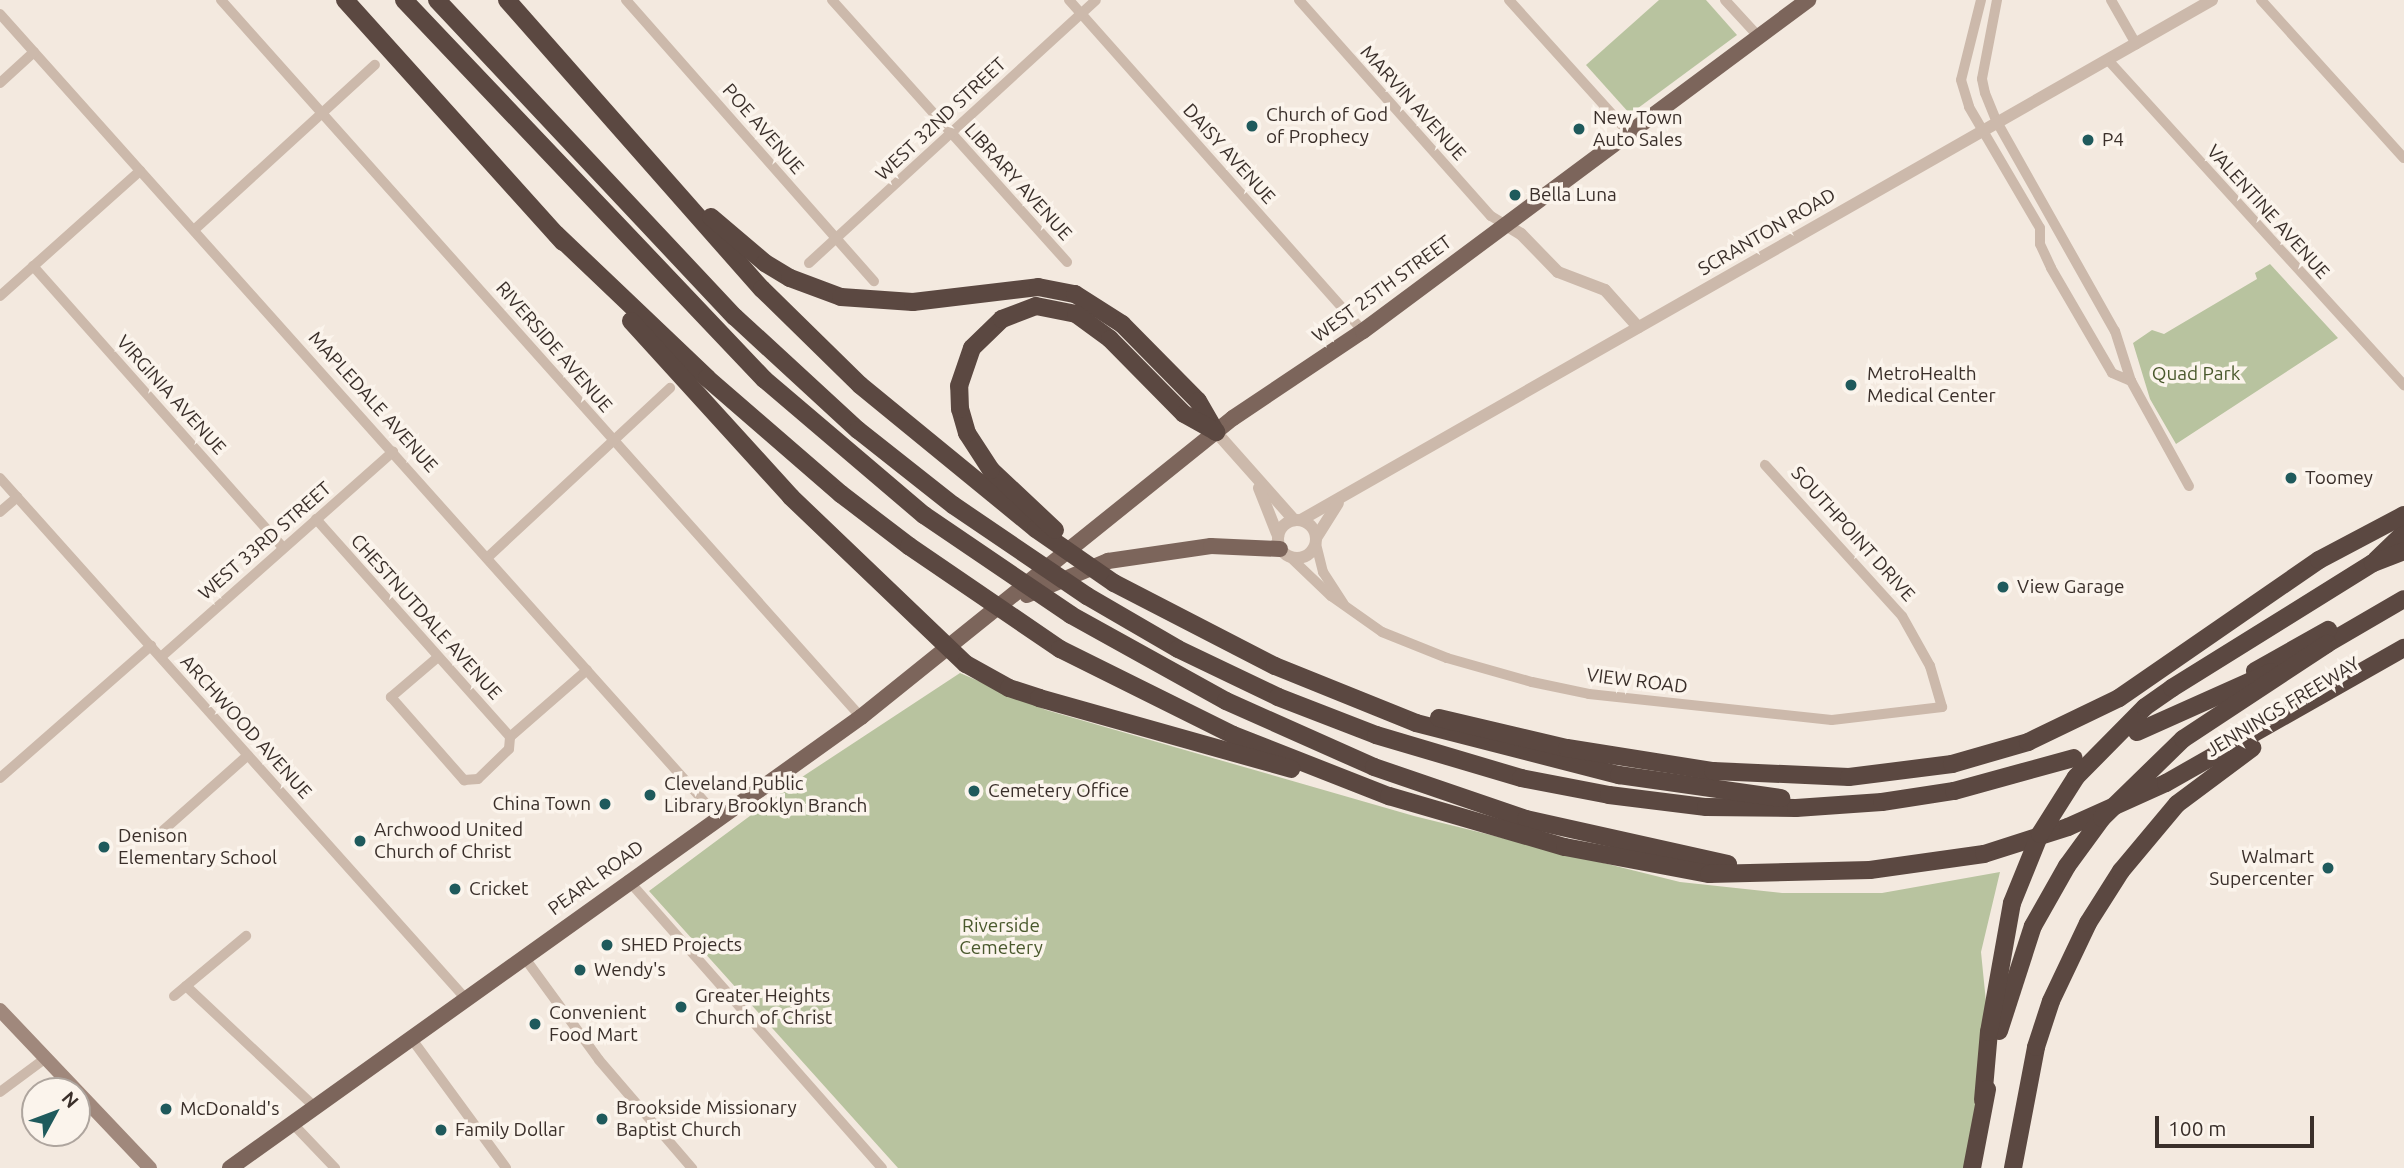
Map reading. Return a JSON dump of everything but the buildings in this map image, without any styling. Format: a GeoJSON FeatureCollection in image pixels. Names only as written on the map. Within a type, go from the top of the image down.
{"type":"FeatureCollection","features":[{"type":"Feature","properties":{"kind":"highway"},"geometry":{"type":"LineString","coordinates":[[345,0],[782,487],[947,649],[1009,688],[1565,847],[1686,872],[1833,873],[1912,867],[1984,854],[2068,827],[2166,783],[2404,648]]}},
{"type":"Feature","properties":{"kind":"highway"},"geometry":{"type":"LineString","coordinates":[[404,0],[764,379],[924,515],[1071,615],[1226,701],[1434,789],[1526,819],[1655,851],[1714,863],[1833,873]]}},
{"type":"Feature","properties":{"kind":"highway"},"geometry":{"type":"LineString","coordinates":[[437,0],[735,317],[810,388],[963,513],[1142,629],[1324,716],[1521,778],[1609,795],[1706,807],[1861,804],[1954,792],[2074,758]]}},
{"type":"Feature","properties":{"kind":"highway"},"geometry":{"type":"LineString","coordinates":[[508,0],[762,289],[904,425],[1036,529],[1114,583],[1188,624],[1275,666],[1416,723],[1557,761],[1693,788],[1861,804]]}},
{"type":"Feature","properties":{"kind":"highway"},"geometry":{"type":"LineString","coordinates":[[596,100],[723,229],[790,278],[841,297],[886,303],[1038,287],[1075,294],[1122,324],[1198,401],[1216,432]]}},
{"type":"Feature","properties":{"kind":"highway"},"geometry":{"type":"LineString","coordinates":[[556,234],[707,378],[822,478],[1019,623],[1166,705],[1389,796]]}},
{"type":"Feature","properties":{"kind":"highway"},"geometry":{"type":"LineString","coordinates":[[1188,624],[1092,560],[990,470],[967,433],[960,409],[964,365],[972,348],[1002,319],[1037,306],[1059,309],[1093,324],[1184,414],[1216,432]]}},
{"type":"Feature","properties":{"kind":"highway"},"geometry":{"type":"LineString","coordinates":[[1275,666],[1396,707],[1567,748],[1713,771],[1813,777],[1899,773],[1992,754],[2082,718],[2144,682],[2319,560],[2404,514]]}},
{"type":"Feature","properties":{"kind":"highway"},"geometry":{"type":"LineString","coordinates":[[2373,563],[2404,533]]}},
{"type":"Feature","properties":{"kind":"highway"},"geometry":{"type":"LineString","coordinates":[[1983,1100],[1987,1044],[2012,903],[2039,834],[2076,777],[2145,707],[2373,563],[2404,551]]}},
{"type":"Feature","properties":{"kind":"highway"},"geometry":{"type":"LineString","coordinates":[[2199,706],[2212,693],[2404,587]]}},
{"type":"Feature","properties":{"kind":"highway"},"geometry":{"type":"LineString","coordinates":[[2137,732],[2199,706],[2327,644],[2404,599]]}},
{"type":"Feature","properties":{"kind":"highway","name":"JENNINGS FREEWAY"},"geometry":{"type":"LineString","coordinates":[[1972,1168],[1983,1100],[2015,970],[2050,891],[2082,843],[2131,787],[2183,739],[2327,644]]}},
{"type":"Feature","properties":{"kind":"highway","name":"JENNINGS FREEWAY"},"geometry":{"type":"LineString","coordinates":[[2013,1168],[2030,1072],[2051,1001],[2088,923],[2121,871],[2177,804],[2214,774],[2404,659]]}},
{"type":"Feature","properties":{"kind":"main road","name":"WEST 25TH STREET"},"geometry":{"type":"LineString","coordinates":[[985,619],[1216,432],[1363,331],[1808,0]]}},
{"type":"Feature","properties":{"kind":"main road"},"geometry":{"type":"LineString","coordinates":[[985,619],[1071,573],[1142,556],[1210,546],[1283,547]]}},
{"type":"Feature","properties":{"kind":"main road","name":"PEARL ROAD"},"geometry":{"type":"LineString","coordinates":[[230,1168],[717,816],[861,717],[985,619]]}},
{"type":"Feature","properties":{"kind":"main road"},"geometry":{"type":"LineString","coordinates":[[0,1010],[150,1168]]}},
{"type":"Feature","properties":{"kind":"street","name":"RIVERSIDE AVENUE"},"geometry":{"type":"LineString","coordinates":[[221,0],[861,717]]}},
{"type":"Feature","properties":{"kind":"street","name":"POE AVENUE"},"geometry":{"type":"LineString","coordinates":[[626,0],[874,281]]}},
{"type":"Feature","properties":{"kind":"street","name":"LIBRARY AVENUE"},"geometry":{"type":"LineString","coordinates":[[832,0],[1067,262]]}},
{"type":"Feature","properties":{"kind":"street","name":"DAISY AVENUE"},"geometry":{"type":"LineString","coordinates":[[1069,0],[1363,331]]}},
{"type":"Feature","properties":{"kind":"street","name":"WEST 32ND STREET"},"geometry":{"type":"LineString","coordinates":[[809,263],[952,135],[1096,0]]}},
{"type":"Feature","properties":{"kind":"street","name":"MARVIN AVENUE"},"geometry":{"type":"LineString","coordinates":[[1298,0],[1491,216],[1506,225]]}},
{"type":"Feature","properties":{"kind":"street"},"geometry":{"type":"LineString","coordinates":[[1509,0],[1629,133]]}},
{"type":"Feature","properties":{"kind":"street"},"geometry":{"type":"LineString","coordinates":[[1725,0],[1759,37]]}},
{"type":"Feature","properties":{"kind":"street"},"geometry":{"type":"LineString","coordinates":[[1980,0],[1961,80],[1982,131],[2040,228],[2040,244],[2051,268],[2112,373],[2131,381]]}},
{"type":"Feature","properties":{"kind":"street"},"geometry":{"type":"LineString","coordinates":[[1997,0],[1982,79],[1997,122],[2125,351],[2131,381],[2189,486]]}},
{"type":"Feature","properties":{"kind":"street"},"geometry":{"type":"LineString","coordinates":[[2111,0],[2136,44]]}},
{"type":"Feature","properties":{"kind":"street","name":"SCRANTON ROAD"},"geometry":{"type":"LineString","coordinates":[[1297,520],[1342,497],[2212,0]]}},
{"type":"Feature","properties":{"kind":"street"},"geometry":{"type":"LineString","coordinates":[[2261,0],[2404,158]]}},
{"type":"Feature","properties":{"kind":"street","name":"MAPLEDALE AVENUE"},"geometry":{"type":"LineString","coordinates":[[0,14],[717,816]]}},
{"type":"Feature","properties":{"kind":"street"},"geometry":{"type":"LineString","coordinates":[[0,83],[34,52]]}},
{"type":"Feature","properties":{"kind":"street","name":"VALENTINE AVENUE"},"geometry":{"type":"LineString","coordinates":[[2108,60],[2404,385]]}},
{"type":"Feature","properties":{"kind":"street"},"geometry":{"type":"LineString","coordinates":[[194,230],[375,65]]}},
{"type":"Feature","properties":{"kind":"street"},"geometry":{"type":"LineString","coordinates":[[0,296],[140,171]]}},
{"type":"Feature","properties":{"kind":"street"},"geometry":{"type":"LineString","coordinates":[[2020,194],[2034,186]]}},
{"type":"Feature","properties":{"kind":"street"},"geometry":{"type":"LineString","coordinates":[[2040,228],[2053,221]]}},
{"type":"Feature","properties":{"kind":"street"},"geometry":{"type":"LineString","coordinates":[[1506,225],[1521,234],[1558,272],[1605,290],[1638,327]]}},
{"type":"Feature","properties":{"kind":"street","name":"VIRGINIA AVENUE"},"geometry":{"type":"LineString","coordinates":[[33,266],[283,548]]}},
{"type":"Feature","properties":{"kind":"street"},"geometry":{"type":"LineString","coordinates":[[487,558],[670,388]]}},
{"type":"Feature","properties":{"kind":"street"},"geometry":{"type":"LineString","coordinates":[[1216,432],[1257,481],[1297,520],[1312,526],[1316,541],[1303,557],[1283,547],[1257,481]]}},
{"type":"Feature","properties":{"kind":"street","name":"WEST 33RD STREET"},"geometry":{"type":"LineString","coordinates":[[161,657],[393,452]]}},
{"type":"Feature","properties":{"kind":"street","name":"SOUTHPOINT DRIVE"},"geometry":{"type":"LineString","coordinates":[[1765,465],[1902,616],[1930,666],[1942,708]]}},
{"type":"Feature","properties":{"kind":"street","name":"ARCHWOOD AVENUE"},"geometry":{"type":"LineString","coordinates":[[0,478],[466,999]]}},
{"type":"Feature","properties":{"kind":"street"},"geometry":{"type":"LineString","coordinates":[[0,512],[17,497]]}},
{"type":"Feature","properties":{"kind":"street","name":"SCRANTON ROAD"},"geometry":{"type":"LineString","coordinates":[[1316,541],[1342,497]]}},
{"type":"Feature","properties":{"kind":"street","name":"CHESTNUTDALE AVENUE"},"geometry":{"type":"LineString","coordinates":[[316,519],[510,737]]}},
{"type":"Feature","properties":{"kind":"street"},"geometry":{"type":"LineString","coordinates":[[1283,547],[1283,525],[1297,520]]}},
{"type":"Feature","properties":{"kind":"street","name":"VIEW ROAD"},"geometry":{"type":"LineString","coordinates":[[1316,541],[1323,572],[1345,604]]}},
{"type":"Feature","properties":{"kind":"street","name":"VIEW ROAD"},"geometry":{"type":"LineString","coordinates":[[1283,547],[1370,625],[1406,644],[1479,668],[1589,694],[1832,720],[1942,708]]}},
{"type":"Feature","properties":{"kind":"street"},"geometry":{"type":"LineString","coordinates":[[0,778],[151,646]]}},
{"type":"Feature","properties":{"kind":"street"},"geometry":{"type":"LineString","coordinates":[[438,657],[391,697],[464,780],[478,779],[509,749],[510,737],[587,670]]}},
{"type":"Feature","properties":{"kind":"street"},"geometry":{"type":"LineString","coordinates":[[158,835],[248,755]]}},
{"type":"Feature","properties":{"kind":"street"},"geometry":{"type":"LineString","coordinates":[[628,880],[883,1168]]}},
{"type":"Feature","properties":{"kind":"street"},"geometry":{"type":"LineString","coordinates":[[174,996],[246,936]]}},
{"type":"Feature","properties":{"kind":"street"},"geometry":{"type":"LineString","coordinates":[[524,957],[599,1060],[692,1168]]}},
{"type":"Feature","properties":{"kind":"street"},"geometry":{"type":"LineString","coordinates":[[186,986],[316,1108]]}},
{"type":"Feature","properties":{"kind":"street"},"geometry":{"type":"LineString","coordinates":[[411,1038],[506,1168]]}},
{"type":"Feature","properties":{"kind":"street"},"geometry":{"type":"LineString","coordinates":[[0,1092],[46,1058]]}},
{"type":"Feature","properties":{"kind":"street"},"geometry":{"type":"LineString","coordinates":[[293,1124],[335,1168]]}},
{"type":"Feature","properties":{"kind":"green space"},"geometry":{"type":"Polygon","coordinates":[[[1659,0],[1706,0],[1737,35],[1630,114],[1586,65],[1659,0]]]}},
{"type":"Feature","properties":{"kind":"green space","name":"Quad Park"},"geometry":{"type":"Polygon","coordinates":[[[2270,264],[2338,338],[2176,444],[2150,399],[2133,343],[2152,330],[2164,334],[2257,279],[2255,273],[2270,264]]]}},
{"type":"Feature","properties":{"kind":"green space","name":"Riverside Cemetery"},"geometry":{"type":"Polygon","coordinates":[[[960,673],[1046,710],[1414,816],[1680,882],[1782,893],[1882,893],[2000,872],[1981,952],[1989,1032],[1972,1168],[898,1168],[649,891],[805,775],[960,673]]]}},
{"type":"Feature","properties":{"kind":"place","name":"Church of God of Prophecy"},"geometry":{"type":"Point","coordinates":[1252,126]}},
{"type":"Feature","properties":{"kind":"place","name":"New Town Auto Sales"},"geometry":{"type":"Point","coordinates":[1579,129]}},
{"type":"Feature","properties":{"kind":"place","name":"P4"},"geometry":{"type":"Point","coordinates":[2088,140]}},
{"type":"Feature","properties":{"kind":"place","name":"Bella Luna"},"geometry":{"type":"Point","coordinates":[1515,195]}},
{"type":"Feature","properties":{"kind":"place","name":"MetroHealth Medical Center"},"geometry":{"type":"Point","coordinates":[1851,385]}},
{"type":"Feature","properties":{"kind":"place","name":"Toomey"},"geometry":{"type":"Point","coordinates":[2291,478]}},
{"type":"Feature","properties":{"kind":"place","name":"View Garage"},"geometry":{"type":"Point","coordinates":[2003,587]}},
{"type":"Feature","properties":{"kind":"place","name":"Cemetery Office"},"geometry":{"type":"Point","coordinates":[974,791]}},
{"type":"Feature","properties":{"kind":"place","name":"Cleveland Public Library Brooklyn Branch"},"geometry":{"type":"Point","coordinates":[650,795]}},
{"type":"Feature","properties":{"kind":"place","name":"China Town"},"geometry":{"type":"Point","coordinates":[605,804]}},
{"type":"Feature","properties":{"kind":"place","name":"Archwood United Church of Christ"},"geometry":{"type":"Point","coordinates":[360,841]}},
{"type":"Feature","properties":{"kind":"place","name":"Denison Elementary School"},"geometry":{"type":"Point","coordinates":[104,847]}},
{"type":"Feature","properties":{"kind":"place","name":"Walmart Supercenter"},"geometry":{"type":"Point","coordinates":[2328,868]}},
{"type":"Feature","properties":{"kind":"place","name":"Cricket"},"geometry":{"type":"Point","coordinates":[455,889]}},
{"type":"Feature","properties":{"kind":"place","name":"SHED Projects"},"geometry":{"type":"Point","coordinates":[607,945]}},
{"type":"Feature","properties":{"kind":"place","name":"Wendy's"},"geometry":{"type":"Point","coordinates":[580,970]}},
{"type":"Feature","properties":{"kind":"place","name":"Greater Heights Church of Christ"},"geometry":{"type":"Point","coordinates":[681,1007]}},
{"type":"Feature","properties":{"kind":"place","name":"Convenient Food Mart"},"geometry":{"type":"Point","coordinates":[535,1024]}},
{"type":"Feature","properties":{"kind":"place","name":"McDonald's"},"geometry":{"type":"Point","coordinates":[166,1109]}},
{"type":"Feature","properties":{"kind":"place","name":"Brookside Missionary Baptist Church"},"geometry":{"type":"Point","coordinates":[602,1119]}},
{"type":"Feature","properties":{"kind":"place","name":"Family Dollar"},"geometry":{"type":"Point","coordinates":[441,1130]}}]}
